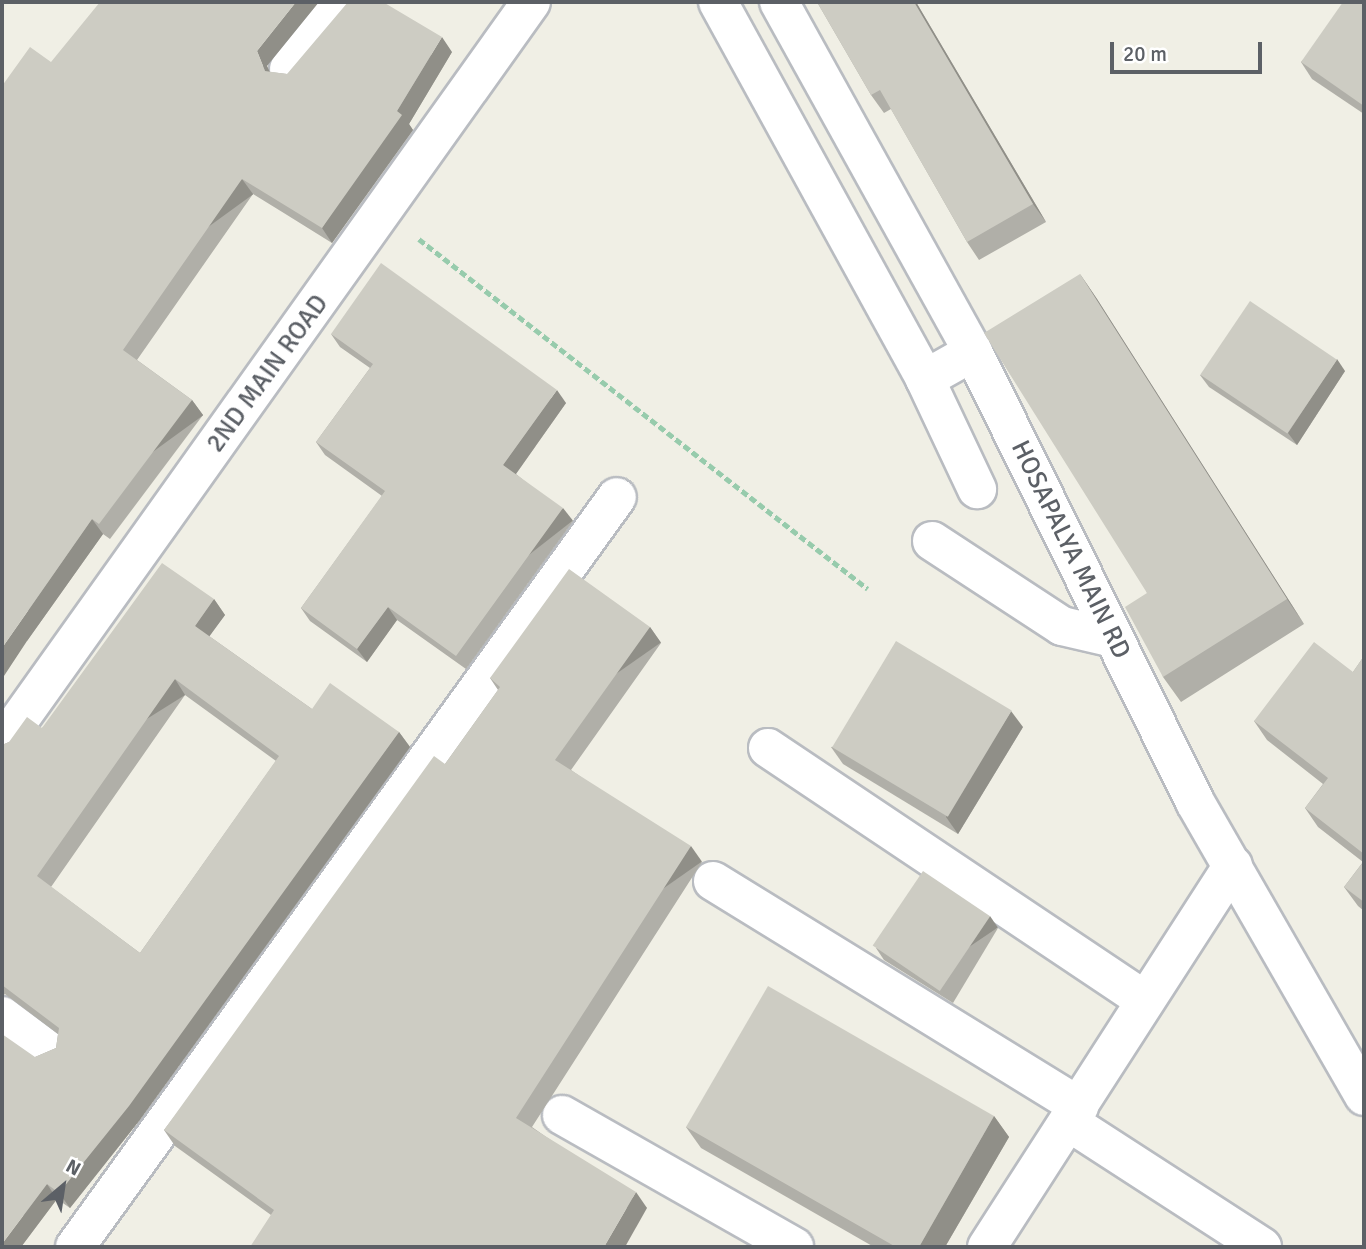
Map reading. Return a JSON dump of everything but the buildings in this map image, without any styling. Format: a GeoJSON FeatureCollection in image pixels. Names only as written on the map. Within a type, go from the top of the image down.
{"type":"FeatureCollection","features":[{"type":"Feature","properties":{"kind":"street"},"geometry":{"type":"LineString","coordinates":[[289,69],[343,2]]}},
{"type":"Feature","properties":{"kind":"street","name":"2ND MAIN ROAD"},"geometry":{"type":"LineString","coordinates":[[2,744],[531,2]]}},
{"type":"Feature","properties":{"kind":"street"},"geometry":{"type":"LineString","coordinates":[[718,2],[925,379],[977,489]]}},
{"type":"Feature","properties":{"kind":"street","name":"HOSAPALYA MAIN RD"},"geometry":{"type":"LineString","coordinates":[[779,2],[973,352],[1113,638],[1233,866],[1364,1096]]}},
{"type":"Feature","properties":{"kind":"street"},"geometry":{"type":"LineString","coordinates":[[925,379],[973,352]]}},
{"type":"Feature","properties":{"kind":"street"},"geometry":{"type":"LineString","coordinates":[[75,1247],[617,497]]}},
{"type":"Feature","properties":{"kind":"street"},"geometry":{"type":"LineString","coordinates":[[932,541],[1062,626],[1113,638]]}},
{"type":"Feature","properties":{"kind":"street"},"geometry":{"type":"LineString","coordinates":[[768,748],[1145,1000]]}},
{"type":"Feature","properties":{"kind":"street"},"geometry":{"type":"LineString","coordinates":[[987,1247],[1233,866]]}},
{"type":"Feature","properties":{"kind":"street"},"geometry":{"type":"LineString","coordinates":[[713,881],[1074,1114],[1262,1247]]}},
{"type":"Feature","properties":{"kind":"street"},"geometry":{"type":"LineString","coordinates":[[2,1016],[49,1051]]}},
{"type":"Feature","properties":{"kind":"street"},"geometry":{"type":"LineString","coordinates":[[562,1115],[794,1247]]}},
{"type":"Feature","properties":{"kind":"path"},"geometry":{"type":"LineString","coordinates":[[414,232],[868,589]]}}]}
